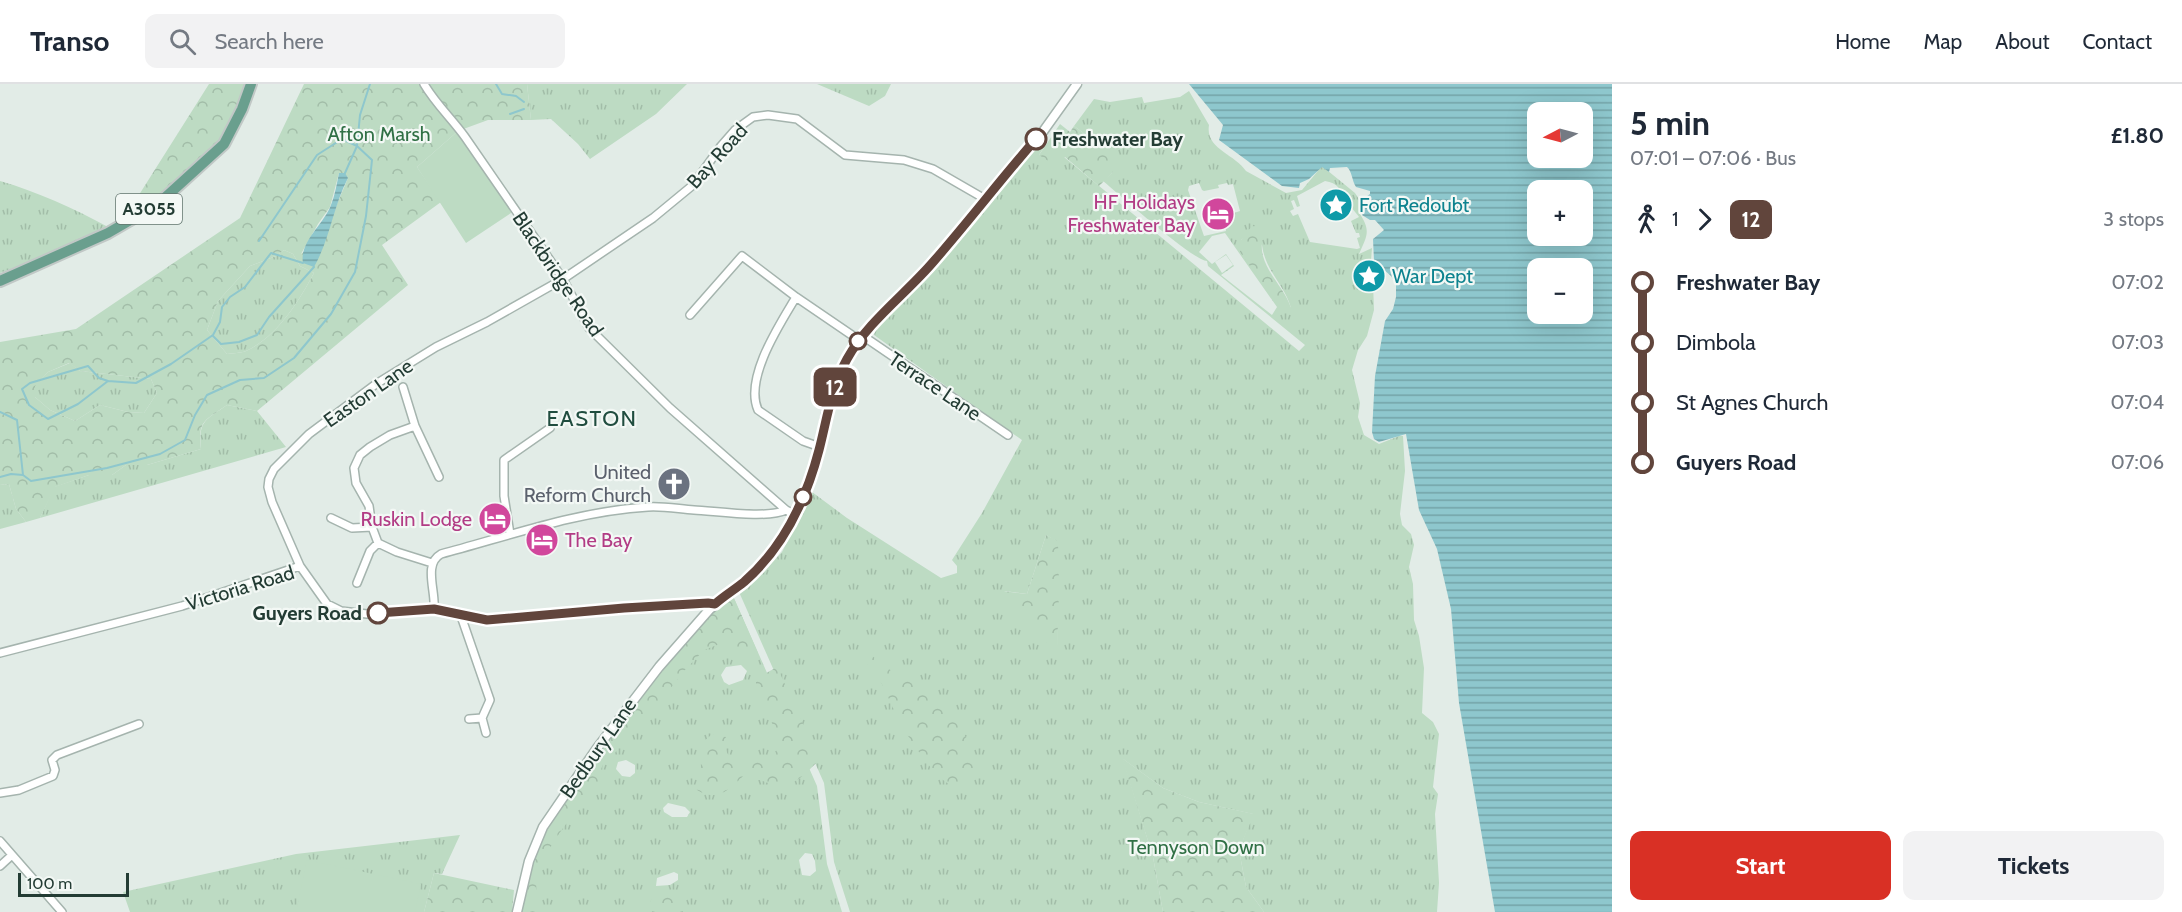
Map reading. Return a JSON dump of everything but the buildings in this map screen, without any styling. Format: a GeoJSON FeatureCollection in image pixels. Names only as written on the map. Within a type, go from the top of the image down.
{"type":"FeatureCollection","features":[{"type":"Feature","properties":{"kind":"main road","name":"A3055"},"geometry":{"type":"LineString","coordinates":[[0,281],[108,233],[158,204],[224,144],[242,109],[251,84]]}},
{"type":"Feature","properties":{"kind":"street","name":"Blackbridge Road"},"geometry":{"type":"LineString","coordinates":[[424,84],[432,98],[450,116],[563,279],[589,328],[670,408],[786,510],[796,515]]}},
{"type":"Feature","properties":{"kind":"street","name":"Bedbury Lane"},"geometry":{"type":"LineString","coordinates":[[517,912],[528,861],[543,827],[644,685],[715,604],[755,571],[784,536],[796,515],[812,475],[826,414],[847,358],[861,338],[933,262],[1042,133],[1077,84]]}},
{"type":"Feature","properties":{"kind":"street","name":"Bay Road"},"geometry":{"type":"LineString","coordinates":[[563,279],[653,218],[693,185],[720,146],[735,130],[753,117],[768,115],[797,119],[845,155],[904,160],[933,169],[985,199]]}},
{"type":"Feature","properties":{"kind":"street","name":"Terrace Lane"},"geometry":{"type":"LineString","coordinates":[[690,315],[742,256],[795,297],[1008,435]]}},
{"type":"Feature","properties":{"kind":"street","name":"Easton Lane"},"geometry":{"type":"LineString","coordinates":[[300,566],[268,488],[274,469],[309,434],[376,384],[436,347],[487,322],[563,279]]}},
{"type":"Feature","properties":{"kind":"street"},"geometry":{"type":"LineString","coordinates":[[795,297],[764,354],[760,365],[755,402],[758,410],[803,441],[820,447]]}},
{"type":"Feature","properties":{"kind":"street"},"geometry":{"type":"LineString","coordinates":[[403,387],[415,426],[439,477]]}},
{"type":"Feature","properties":{"kind":"street"},"geometry":{"type":"LineString","coordinates":[[415,426],[390,435],[370,447],[360,455],[354,468],[356,483],[369,506],[372,527],[378,543],[397,552],[432,563]]}},
{"type":"Feature","properties":{"kind":"street"},"geometry":{"type":"LineString","coordinates":[[510,534],[504,496],[504,460],[550,428]]}},
{"type":"Feature","properties":{"kind":"street"},"geometry":{"type":"LineString","coordinates":[[434,609],[432,563],[435,557],[510,534],[604,512],[650,507],[772,514],[786,510]]}},
{"type":"Feature","properties":{"kind":"street"},"geometry":{"type":"LineString","coordinates":[[331,518],[352,528],[372,527]]}},
{"type":"Feature","properties":{"kind":"street"},"geometry":{"type":"LineString","coordinates":[[357,583],[369,551],[378,543]]}},
{"type":"Feature","properties":{"kind":"street","name":"Victoria Road"},"geometry":{"type":"LineString","coordinates":[[0,653],[182,606],[300,566],[327,604],[341,611],[367,614],[434,609],[487,620],[633,607],[715,604]]}},
{"type":"Feature","properties":{"kind":"street"},"geometry":{"type":"LineString","coordinates":[[461,616],[490,700],[482,718],[486,733]]}},
{"type":"Feature","properties":{"kind":"street"},"geometry":{"type":"LineString","coordinates":[[469,719],[482,718]]}},
{"type":"Feature","properties":{"kind":"street"},"geometry":{"type":"LineString","coordinates":[[0,793],[19,790],[53,776],[55,770],[52,760],[57,755],[139,724]]}},
{"type":"Feature","properties":{"kind":"street"},"geometry":{"type":"LineString","coordinates":[[0,841],[62,912]]}},
{"type":"Feature","properties":{"kind":"street"},"geometry":{"type":"LineString","coordinates":[[0,866],[12,855]]}},
{"type":"Feature","properties":{"kind":"green space"},"geometry":{"type":"Polygon","coordinates":[[[209,84],[245,84],[237,107],[219,142],[156,201],[125,217],[209,84]]]}},
{"type":"Feature","properties":{"kind":"green space","name":"Afton Marsh"},"geometry":{"type":"Polygon","coordinates":[[[304,84],[527,84],[531,120],[488,120],[458,131],[417,167],[441,202],[382,245],[408,285],[257,411],[227,405],[208,418],[200,432],[201,449],[147,465],[126,465],[112,475],[89,475],[55,487],[40,518],[26,522],[16,509],[9,484],[0,485],[0,342],[76,329],[240,218],[304,84]],[[339,173],[330,207],[301,254],[326,235],[348,178],[339,173]],[[284,250],[276,256],[250,266],[218,301],[207,330],[227,354],[246,351],[268,337],[294,306],[314,273],[300,266],[293,254],[284,250]],[[69,363],[48,372],[35,386],[35,397],[50,410],[75,421],[100,405],[128,412],[144,413],[157,393],[151,379],[80,371],[69,363]]]}},
{"type":"Feature","properties":{"kind":"green space"},"geometry":{"type":"Polygon","coordinates":[[[527,84],[687,84],[656,114],[590,159],[578,144],[551,119],[531,120],[527,84]]]}},
{"type":"Feature","properties":{"kind":"green space"},"geometry":{"type":"Polygon","coordinates":[[[817,84],[891,84],[885,96],[869,106],[817,84]]]}},
{"type":"Feature","properties":{"kind":"green space"},"geometry":{"type":"Polygon","coordinates":[[[1189,91],[1209,125],[1209,133],[1216,146],[1246,171],[1286,193],[1302,190],[1322,166],[1355,193],[1362,204],[1360,214],[1366,225],[1367,234],[1359,254],[1372,248],[1371,261],[1376,266],[1378,277],[1373,283],[1374,310],[1367,336],[1358,350],[1352,370],[1360,403],[1358,417],[1364,435],[1379,444],[1403,436],[1405,471],[1400,514],[1402,525],[1411,534],[1414,545],[1409,567],[1413,584],[1414,620],[1424,668],[1422,713],[1433,722],[1439,734],[1433,787],[1438,794],[1435,814],[1439,883],[1437,912],[1264,912],[1246,887],[1239,850],[1253,814],[1199,802],[1163,788],[1123,759],[1153,857],[1163,912],[850,912],[834,862],[824,783],[739,592],[759,576],[782,552],[812,492],[847,518],[941,578],[957,573],[957,566],[952,560],[982,513],[1022,440],[874,335],[876,328],[931,274],[1041,137],[1046,144],[1039,155],[1064,157],[1299,351],[1305,345],[1208,266],[1207,261],[1172,239],[1103,181],[1113,172],[1101,146],[1074,126],[1094,99],[1110,102],[1142,97],[1144,103],[1180,97],[1189,91]],[[1325,181],[1297,196],[1300,206],[1297,207],[1294,200],[1291,201],[1294,209],[1290,211],[1293,216],[1298,214],[1310,242],[1360,248],[1357,238],[1360,237],[1359,233],[1356,233],[1351,221],[1359,217],[1336,185],[1325,181]],[[1199,183],[1189,186],[1188,190],[1204,236],[1226,231],[1224,220],[1229,218],[1228,215],[1240,211],[1233,184],[1218,185],[1219,188],[1204,191],[1199,183]],[[1225,233],[1212,236],[1199,252],[1212,264],[1226,254],[1234,266],[1221,275],[1272,315],[1277,307],[1225,233]],[[1246,236],[1241,240],[1291,308],[1267,263],[1262,245],[1246,236]],[[1226,255],[1215,262],[1222,273],[1233,265],[1226,255]],[[1046,535],[1027,594],[1004,591],[1057,647],[1058,542],[1046,535]]]}},
{"type":"Feature","properties":{"kind":"green space"},"geometry":{"type":"Polygon","coordinates":[[[1060,124],[1070,132],[1074,126],[1113,158],[1113,172],[1099,186],[1065,157],[1056,166],[1039,155],[1060,124]]]}},
{"type":"Feature","properties":{"kind":"green space"},"geometry":{"type":"Polygon","coordinates":[[[458,131],[514,211],[466,243],[417,167],[458,131]]]}},
{"type":"Feature","properties":{"kind":"green space"},"geometry":{"type":"Polygon","coordinates":[[[0,181],[55,201],[108,227],[46,256],[0,273],[0,181]]]}},
{"type":"Feature","properties":{"kind":"green space"},"geometry":{"type":"Polygon","coordinates":[[[1252,226],[1259,227],[1265,263],[1288,301],[1291,308],[1288,310],[1279,307],[1240,252],[1241,240],[1252,226]]]}},
{"type":"Feature","properties":{"kind":"green space"},"geometry":{"type":"Polygon","coordinates":[[[284,250],[293,254],[300,266],[314,273],[294,306],[268,337],[246,351],[227,354],[207,330],[218,301],[250,266],[276,256],[284,250]]]}},
{"type":"Feature","properties":{"kind":"green space"},"geometry":{"type":"Polygon","coordinates":[[[70,363],[80,371],[151,379],[157,393],[144,413],[128,412],[100,405],[75,421],[50,410],[35,397],[34,386],[48,372],[70,363]]]}},
{"type":"Feature","properties":{"kind":"green space"},"geometry":{"type":"Polygon","coordinates":[[[227,405],[257,411],[286,447],[40,518],[54,487],[89,475],[112,475],[126,465],[147,465],[201,449],[202,426],[227,405]]]}},
{"type":"Feature","properties":{"kind":"green space"},"geometry":{"type":"Polygon","coordinates":[[[9,484],[16,509],[26,522],[0,529],[0,485],[9,484]]]}},
{"type":"Feature","properties":{"kind":"green space"},"geometry":{"type":"Polygon","coordinates":[[[1046,535],[1058,541],[1057,653],[1009,604],[1003,591],[1027,594],[1046,535]]]}},
{"type":"Feature","properties":{"kind":"green space"},"geometry":{"type":"Polygon","coordinates":[[[733,596],[817,786],[827,864],[842,912],[520,912],[546,828],[733,596]],[[741,665],[726,667],[721,675],[724,682],[729,685],[743,680],[747,671],[741,665]],[[626,760],[618,762],[616,769],[622,776],[630,777],[635,773],[635,765],[626,760]],[[668,803],[663,808],[664,812],[672,817],[687,817],[690,812],[685,807],[668,803]],[[805,853],[799,860],[802,875],[810,876],[816,871],[812,854],[805,853]],[[674,872],[657,878],[656,886],[670,885],[678,880],[678,874],[674,872]]]}},
{"type":"Feature","properties":{"kind":"green space"},"geometry":{"type":"Polygon","coordinates":[[[733,596],[758,653],[746,660],[722,643],[704,650],[684,671],[642,725],[625,737],[615,753],[603,764],[598,778],[598,789],[571,818],[553,843],[540,868],[536,887],[536,912],[520,912],[524,880],[546,828],[570,791],[647,684],[716,606],[733,596]]]}},
{"type":"Feature","properties":{"kind":"green space"},"geometry":{"type":"Polygon","coordinates":[[[863,649],[902,679],[926,688],[951,715],[973,748],[977,765],[963,784],[952,786],[937,776],[916,748],[901,725],[882,684],[859,654],[859,651],[863,649]]]}},
{"type":"Feature","properties":{"kind":"green space"},"geometry":{"type":"Polygon","coordinates":[[[777,667],[801,719],[817,762],[799,779],[788,784],[776,785],[744,775],[721,794],[709,795],[694,788],[701,768],[698,747],[712,734],[726,737],[725,748],[731,761],[762,761],[778,748],[772,723],[756,694],[756,679],[777,667]]]}},
{"type":"Feature","properties":{"kind":"green space","name":"Tennyson Down"},"geometry":{"type":"Polygon","coordinates":[[[1122,758],[1163,788],[1199,802],[1254,814],[1239,850],[1246,887],[1264,912],[1163,912],[1153,857],[1122,758]]]}},
{"type":"Feature","properties":{"kind":"green space"},"geometry":{"type":"Polygon","coordinates":[[[460,835],[442,874],[434,873],[424,912],[130,912],[123,892],[296,854],[460,835]]]}},
{"type":"Feature","properties":{"kind":"green space"},"geometry":{"type":"Polygon","coordinates":[[[307,860],[421,884],[415,912],[296,912],[307,860]]]}},
{"type":"Feature","properties":{"kind":"green space"},"geometry":{"type":"Polygon","coordinates":[[[434,873],[514,890],[512,912],[424,912],[434,873]]]}},
{"type":"Feature","properties":{"kind":"green space"},"geometry":{"type":"Polygon","coordinates":[[[663,894],[676,898],[683,905],[683,912],[652,912],[650,900],[663,894]]]}},
{"type":"Feature","properties":{"kind":"water"},"geometry":{"type":"Polygon","coordinates":[[[1189,84],[1612,84],[1612,912],[1495,912],[1459,703],[1451,609],[1437,549],[1419,510],[1406,434],[1379,442],[1374,439],[1372,432],[1375,376],[1385,321],[1393,309],[1396,297],[1396,284],[1391,276],[1374,261],[1373,239],[1384,230],[1375,220],[1362,215],[1366,204],[1363,199],[1370,194],[1370,191],[1356,187],[1347,167],[1330,168],[1329,172],[1322,167],[1309,179],[1300,183],[1299,188],[1282,186],[1219,140],[1223,125],[1189,84]]]}},
{"type":"Feature","properties":{"kind":"water"},"geometry":{"type":"Polygon","coordinates":[[[339,173],[345,173],[348,178],[314,267],[303,263],[303,255],[308,240],[328,212],[339,173]]]}},
{"type":"Feature","properties":{"kind":"waterway"},"geometry":{"type":"LineString","coordinates":[[345,173],[357,146],[360,115],[370,84]]}},
{"type":"Feature","properties":{"kind":"waterway"},"geometry":{"type":"LineString","coordinates":[[496,84],[502,94],[516,96],[524,102]]}},
{"type":"Feature","properties":{"kind":"waterway"},"geometry":{"type":"LineString","coordinates":[[510,114],[524,109]]}},
{"type":"Feature","properties":{"kind":"waterway"},"geometry":{"type":"LineString","coordinates":[[0,412],[17,420],[23,475],[31,481],[107,468],[160,454],[185,440],[195,415],[207,395],[240,380],[264,378],[294,358],[331,314],[355,272],[366,216],[372,160],[357,146],[342,139],[317,155],[259,241]]}},
{"type":"Feature","properties":{"kind":"waterway"},"geometry":{"type":"LineString","coordinates":[[108,381],[99,378],[88,366],[30,383],[22,389],[29,405],[48,419],[78,404],[108,381],[136,383],[171,364],[213,335],[220,322],[222,307],[230,297],[245,287],[271,253],[303,263]]}},
{"type":"Feature","properties":{"kind":"waterway"},"geometry":{"type":"LineString","coordinates":[[213,336],[221,344],[239,342],[257,335],[269,317],[314,267]]}},
{"type":"Feature","properties":{"kind":"waterway"},"geometry":{"type":"LineString","coordinates":[[0,477],[11,474],[23,475]]}},
{"type":"Feature","properties":{"kind":"bus line","name":"12"},"geometry":{"type":"LineString","coordinates":[[378,613],[434,609],[487,620],[633,607],[715,604],[745,582],[767,558],[796,515],[814,467],[826,414],[836,384],[847,358],[859,340],[933,262],[1036,139]]}},
{"type":"Feature","properties":{"kind":"place","name":"Freshwater Bay"},"geometry":{"type":"Point","coordinates":[1036,139]}},
{"type":"Feature","properties":{"kind":"place","name":"Fort Redoubt"},"geometry":{"type":"Point","coordinates":[1336,205]}},
{"type":"Feature","properties":{"kind":"place","name":"HF Holidays Freshwater Bay"},"geometry":{"type":"Point","coordinates":[1218,214]}},
{"type":"Feature","properties":{"kind":"place","name":"War Dept"},"geometry":{"type":"Point","coordinates":[1369,276]}},
{"type":"Feature","properties":{"kind":"place","name":"United Reform Church"},"geometry":{"type":"Point","coordinates":[674,484]}},
{"type":"Feature","properties":{"kind":"place","name":"Ruskin Lodge"},"geometry":{"type":"Point","coordinates":[495,519]}},
{"type":"Feature","properties":{"kind":"place","name":"The Bay"},"geometry":{"type":"Point","coordinates":[542,540]}},
{"type":"Feature","properties":{"kind":"place","name":"Guyers Road"},"geometry":{"type":"Point","coordinates":[378,613]}},
{"type":"Feature","properties":{"kind":"district","name":"EASTON"},"geometry":{"type":"Point","coordinates":[592,418]}}]}
